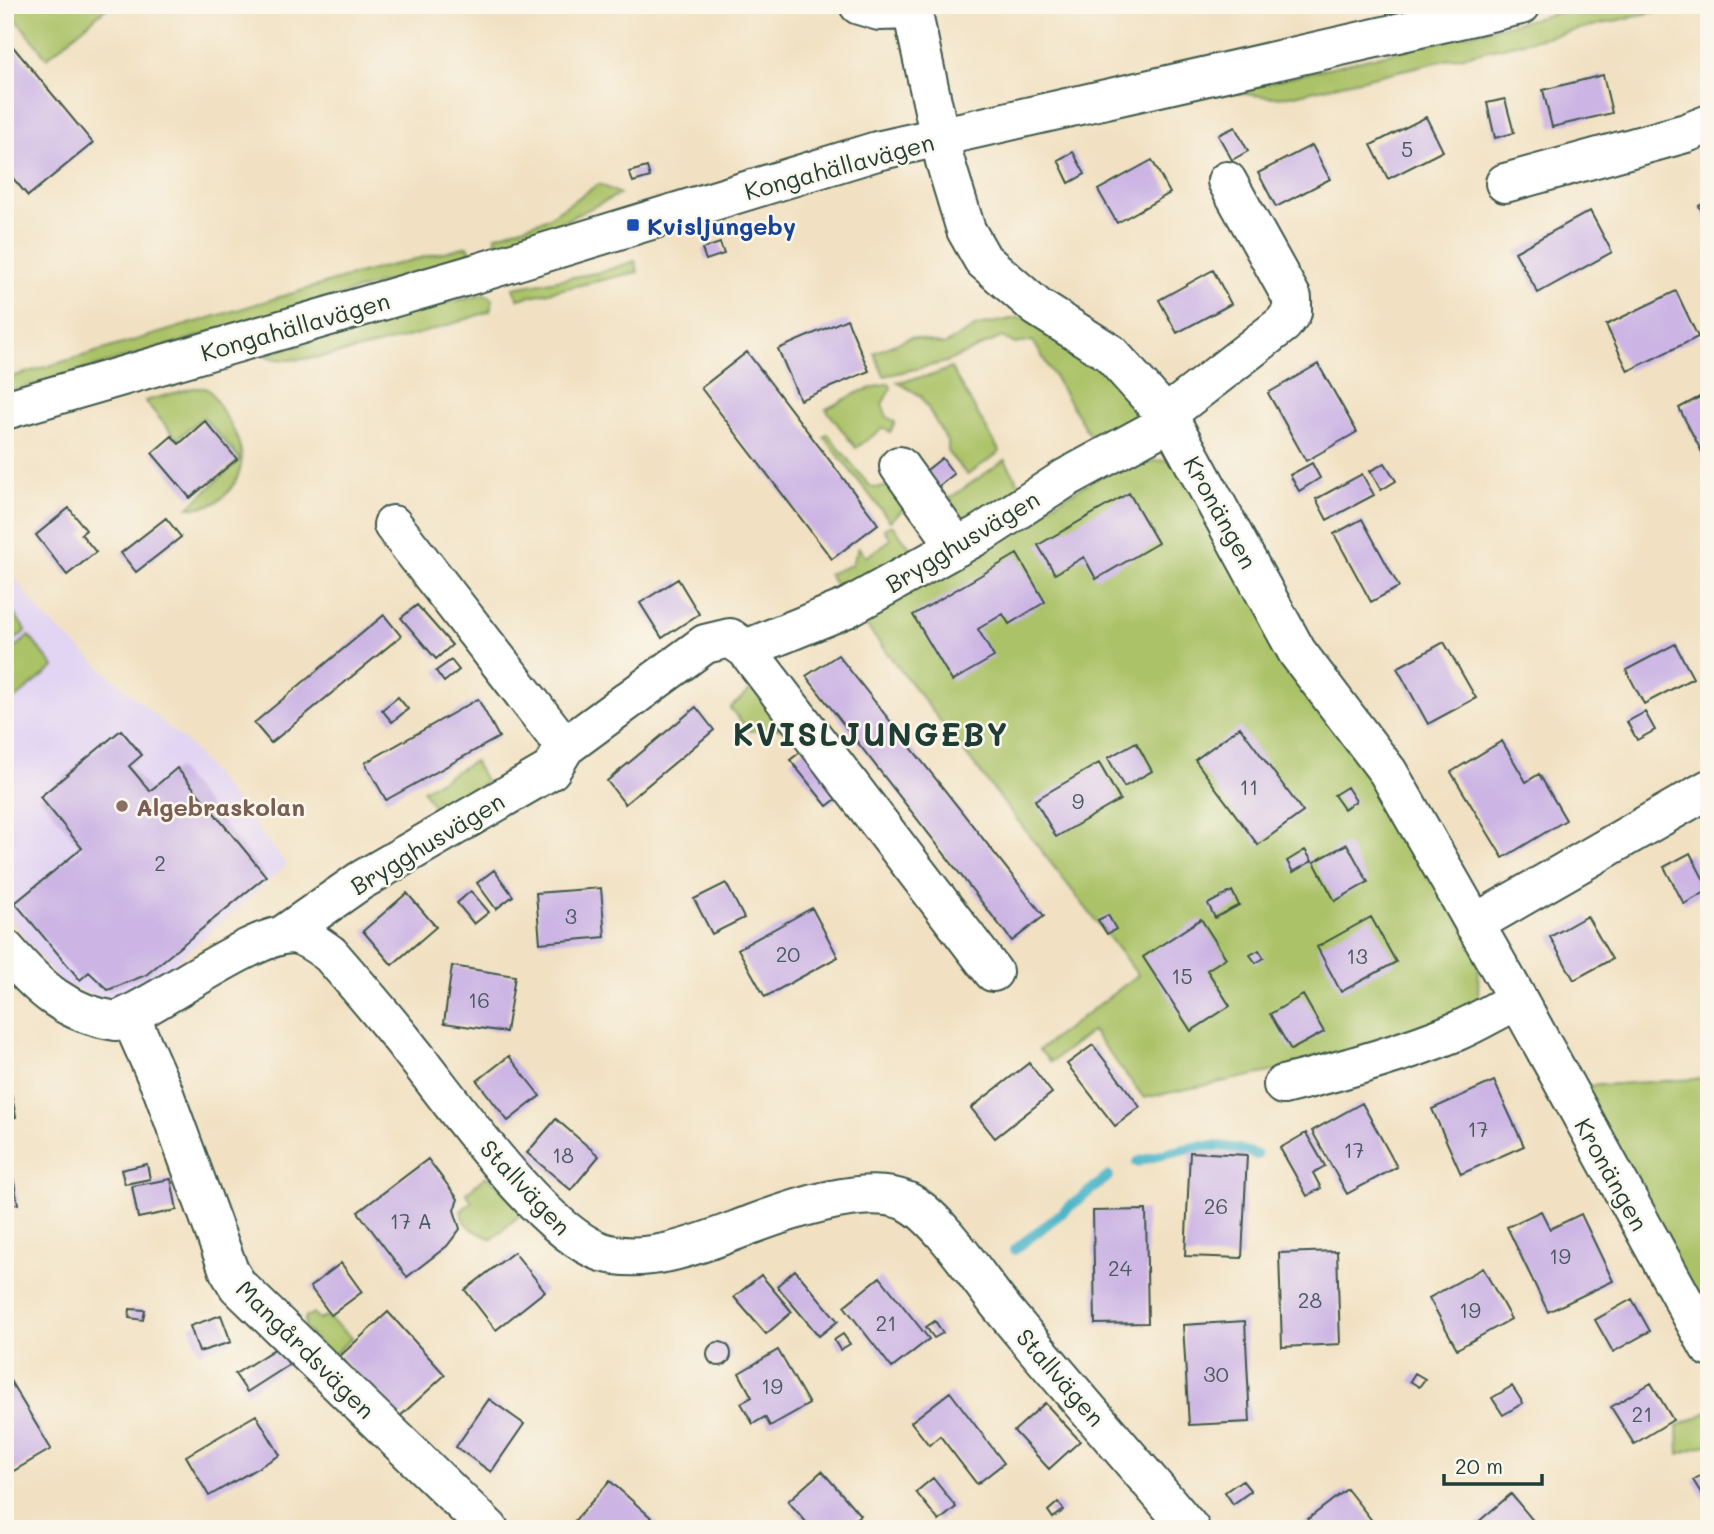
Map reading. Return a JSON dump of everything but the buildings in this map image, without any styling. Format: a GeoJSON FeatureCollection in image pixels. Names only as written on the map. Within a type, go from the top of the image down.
{"type":"FeatureCollection","features":[{"type":"Feature","properties":{"kind":"street"},"geometry":{"type":"LineString","coordinates":[[859,5],[879,11],[911,8]]}},
{"type":"Feature","properties":{"kind":"street","name":"Kongahällavägen"},"geometry":{"type":"LineString","coordinates":[[5,410],[481,272],[877,151],[1521,5]]}},
{"type":"Feature","properties":{"kind":"street","name":"Kronängen"},"geometry":{"type":"LineString","coordinates":[[911,8],[940,138],[966,230],[983,260],[1037,307],[1110,353],[1168,418],[1297,652],[1388,772],[1518,1000],[1709,1347]]}},
{"type":"Feature","properties":{"kind":"street"},"geometry":{"type":"LineString","coordinates":[[1505,183],[1686,133],[1709,124]]}},
{"type":"Feature","properties":{"kind":"street","name":"Brygghusvägen"},"geometry":{"type":"LineString","coordinates":[[283,935],[360,881],[551,770],[565,747],[705,644],[730,638],[746,649],[847,608],[957,547],[1168,418],[1283,324],[1293,312],[1292,298],[1227,181]]}},
{"type":"Feature","properties":{"kind":"street"},"geometry":{"type":"LineString","coordinates":[[899,466],[957,547]]}},
{"type":"Feature","properties":{"kind":"street"},"geometry":{"type":"LineString","coordinates":[[393,524],[565,747]]}},
{"type":"Feature","properties":{"kind":"street"},"geometry":{"type":"LineString","coordinates":[[746,649],[993,972]]}},
{"type":"Feature","properties":{"kind":"street"},"geometry":{"type":"LineString","coordinates":[[1474,924],[1709,789]]}},
{"type":"Feature","properties":{"kind":"street"},"geometry":{"type":"LineString","coordinates":[[5,949],[48,995],[69,1009],[116,1021],[130,1016],[261,941],[283,935]]}},
{"type":"Feature","properties":{"kind":"street","name":"Stallvägen"},"geometry":{"type":"LineString","coordinates":[[283,935],[296,935],[330,954],[493,1154],[555,1223],[576,1241],[603,1252],[632,1256],[669,1251],[842,1198],[890,1196],[927,1214],[1002,1308],[1190,1529]]}},
{"type":"Feature","properties":{"kind":"street"},"geometry":{"type":"LineString","coordinates":[[1283,1085],[1359,1067],[1456,1031],[1518,1000]]}},
{"type":"Feature","properties":{"kind":"street","name":"Mangårdsvägen"},"geometry":{"type":"LineString","coordinates":[[130,1016],[163,1091],[229,1271],[238,1286],[489,1529]]}},
{"type":"Feature","properties":{"kind":"shaded area","name":"Algebraskolan"},"geometry":{"type":"Polygon","coordinates":[[[5,565],[44,617],[191,747],[287,865],[147,987],[107,999],[61,984],[5,912],[5,565]]]}},
{"type":"Feature","properties":{"kind":"green space"},"geometry":{"type":"Polygon","coordinates":[[[5,5],[110,5],[47,58],[5,5]]]}},
{"type":"Feature","properties":{"kind":"green space"},"geometry":{"type":"Polygon","coordinates":[[[1590,5],[1684,5],[1290,96],[1270,97],[1228,92],[1590,5]]]}},
{"type":"Feature","properties":{"kind":"green space"},"geometry":{"type":"Polygon","coordinates":[[[599,184],[620,194],[543,231],[497,245],[495,236],[546,219],[599,184]]]}},
{"type":"Feature","properties":{"kind":"green space"},"geometry":{"type":"Polygon","coordinates":[[[468,246],[471,252],[419,272],[5,393],[5,379],[357,274],[468,246]]]}},
{"type":"Feature","properties":{"kind":"green space"},"geometry":{"type":"Polygon","coordinates":[[[635,261],[638,272],[518,299],[513,288],[601,272],[635,261]]]}},
{"type":"Feature","properties":{"kind":"green space"},"geometry":{"type":"Polygon","coordinates":[[[489,296],[493,301],[490,311],[374,346],[307,359],[281,359],[264,355],[433,306],[489,296]]]}},
{"type":"Feature","properties":{"kind":"green space"},"geometry":{"type":"Polygon","coordinates":[[[1025,318],[1135,390],[1141,418],[1097,448],[1033,341],[1015,344],[1002,337],[946,362],[884,376],[874,353],[911,337],[944,345],[977,326],[1025,318]]]}},
{"type":"Feature","properties":{"kind":"green space"},"geometry":{"type":"Polygon","coordinates":[[[951,368],[1000,452],[967,475],[948,453],[948,443],[921,396],[897,382],[933,375],[951,368]]]}},
{"type":"Feature","properties":{"kind":"green space"},"geometry":{"type":"Polygon","coordinates":[[[889,383],[891,388],[882,404],[887,417],[895,422],[890,432],[883,428],[856,448],[826,409],[859,392],[889,383]]]}},
{"type":"Feature","properties":{"kind":"green space"},"geometry":{"type":"Polygon","coordinates":[[[193,388],[205,388],[211,392],[238,441],[241,466],[237,479],[224,496],[215,503],[189,507],[240,459],[203,417],[177,439],[145,401],[193,388]]]}},
{"type":"Feature","properties":{"kind":"green space"},"geometry":{"type":"Polygon","coordinates":[[[828,434],[868,484],[874,488],[898,486],[913,501],[890,521],[824,437],[828,434]]]}},
{"type":"Feature","properties":{"kind":"green space"},"geometry":{"type":"Polygon","coordinates":[[[1174,459],[1479,953],[1478,1000],[1440,1029],[1339,1058],[1144,1098],[1092,1031],[1051,1062],[1039,1050],[1138,975],[860,618],[1119,465],[1174,459]]]}},
{"type":"Feature","properties":{"kind":"green space"},"geometry":{"type":"Polygon","coordinates":[[[1005,460],[1024,492],[960,530],[941,504],[1005,460]]]}},
{"type":"Feature","properties":{"kind":"green space"},"geometry":{"type":"Polygon","coordinates":[[[893,526],[914,552],[843,596],[828,574],[851,565],[859,548],[866,557],[891,539],[884,529],[893,526]]]}},
{"type":"Feature","properties":{"kind":"green space"},"geometry":{"type":"Polygon","coordinates":[[[5,600],[26,631],[5,647],[5,600]]]}},
{"type":"Feature","properties":{"kind":"green space"},"geometry":{"type":"Polygon","coordinates":[[[29,636],[54,667],[5,707],[5,656],[29,636]]]}},
{"type":"Feature","properties":{"kind":"green space"},"geometry":{"type":"Polygon","coordinates":[[[753,688],[785,728],[749,731],[730,708],[753,688]]]}},
{"type":"Feature","properties":{"kind":"green space"},"geometry":{"type":"Polygon","coordinates":[[[474,761],[486,782],[436,811],[423,790],[474,761]]]}},
{"type":"Feature","properties":{"kind":"green space"},"geometry":{"type":"Polygon","coordinates":[[[1709,1078],[1709,1331],[1571,1087],[1709,1078]]]}},
{"type":"Feature","properties":{"kind":"green space"},"geometry":{"type":"Polygon","coordinates":[[[486,1176],[528,1208],[492,1239],[468,1225],[461,1211],[472,1201],[466,1193],[486,1176]]]}},
{"type":"Feature","properties":{"kind":"green space"},"geometry":{"type":"Polygon","coordinates":[[[313,1313],[319,1319],[326,1316],[352,1338],[331,1357],[305,1329],[305,1318],[313,1313]]]}},
{"type":"Feature","properties":{"kind":"green space"},"geometry":{"type":"Polygon","coordinates":[[[1709,1411],[1709,1444],[1679,1454],[1678,1426],[1709,1411]]]}},
{"type":"Feature","properties":{"kind":"waterway"},"geometry":{"type":"LineString","coordinates":[[1137,1162],[1182,1149],[1211,1146],[1257,1155]]}},
{"type":"Feature","properties":{"kind":"waterway"},"geometry":{"type":"LineString","coordinates":[[1014,1250],[1109,1176]]}},
{"type":"Feature","properties":{"kind":"place","name":"Kvisljungeby"},"geometry":{"type":"Point","coordinates":[633,225]}},
{"type":"Feature","properties":{"kind":"place","name":"Algebraskolan"},"geometry":{"type":"Point","coordinates":[122,806]}},
{"type":"Feature","properties":{"kind":"district","name":"KVISLJUNGEBY"},"geometry":{"type":"Point","coordinates":[871,733]}}]}
